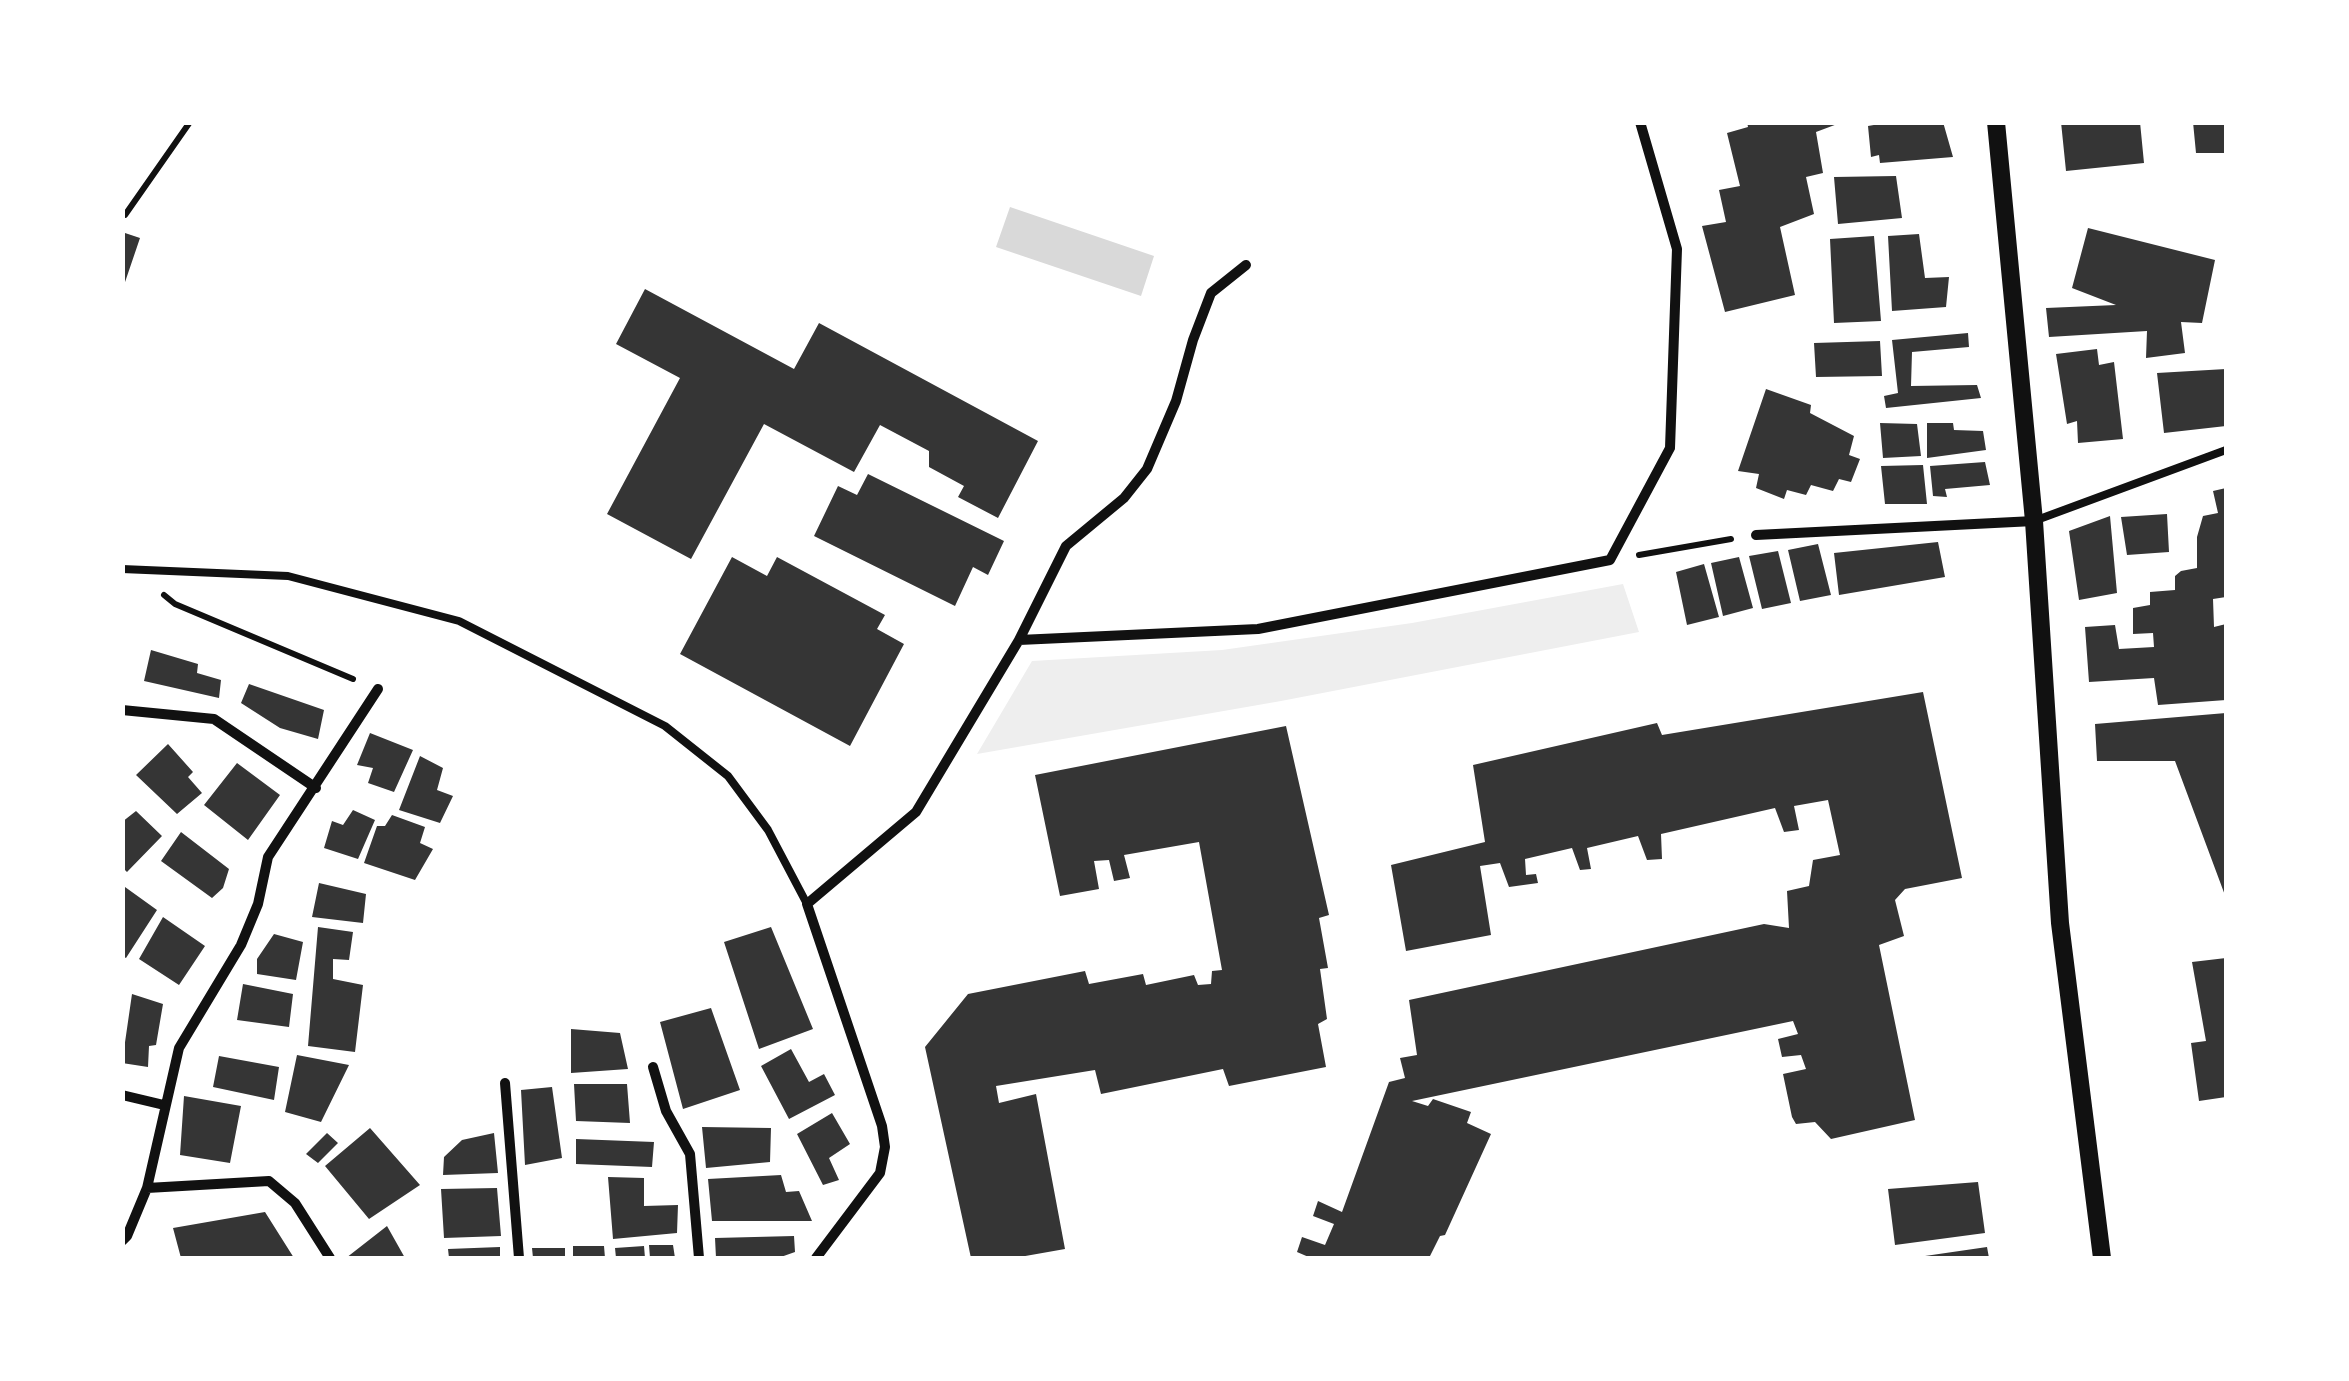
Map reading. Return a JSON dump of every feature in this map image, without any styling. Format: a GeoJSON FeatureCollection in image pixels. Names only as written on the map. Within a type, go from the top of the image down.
{"type":"FeatureCollection","features":[{"type":"Feature","properties":{"kind":"street"},"geometry":{"type":"LineString","coordinates":[[1019,640],[1258,629],[1610,560],[1670,448],[1677,249],[1640,122]]}},
{"type":"Feature","properties":{"kind":"street"},"geometry":{"type":"LineString","coordinates":[[1996,122],[2034,521],[2060,922],[2102,1258]]}},
{"type":"Feature","properties":{"kind":"street"},"geometry":{"type":"LineString","coordinates":[[816,1258],[880,1173],[886,1147],[807,904],[916,812],[1019,640],[1066,546],[1124,498],[1147,469],[1176,401],[1211,293],[1246,265]]}},
{"type":"Feature","properties":{"kind":"street"},"geometry":{"type":"LineString","coordinates":[[1756,535],[2034,521]]}},
{"type":"Feature","properties":{"kind":"street"},"geometry":{"type":"LineString","coordinates":[[122,1241],[128,1236],[148,1188],[179,1048],[241,945],[253,918],[268,857],[378,689]]}},
{"type":"Feature","properties":{"kind":"street"},"geometry":{"type":"LineString","coordinates":[[122,710],[214,719],[316,788]]}},
{"type":"Feature","properties":{"kind":"street"},"geometry":{"type":"LineString","coordinates":[[652,1068],[666,1111],[690,1154],[699,1258]]}},
{"type":"Feature","properties":{"kind":"street"},"geometry":{"type":"LineString","coordinates":[[505,1083],[519,1258]]}},
{"type":"Feature","properties":{"kind":"street"},"geometry":{"type":"LineString","coordinates":[[122,1095],[164,1105]]}},
{"type":"Feature","properties":{"kind":"street"},"geometry":{"type":"LineString","coordinates":[[148,1188],[269,1180],[296,1204],[330,1258]]}},
{"type":"Feature","properties":{"kind":"lane"},"geometry":{"type":"LineString","coordinates":[[2034,521],[2226,450]]}},
{"type":"Feature","properties":{"kind":"lane"},"geometry":{"type":"LineString","coordinates":[[128,569],[288,576],[459,621],[665,726],[728,776],[768,830],[807,904]]}},
{"type":"Feature","properties":{"kind":"path"},"geometry":{"type":"LineString","coordinates":[[122,214],[125,215],[190,122]]}},
{"type":"Feature","properties":{"kind":"path"},"geometry":{"type":"LineString","coordinates":[[1610,560],[1756,535]]}},
{"type":"Feature","properties":{"kind":"path"},"geometry":{"type":"LineString","coordinates":[[128,569],[175,604],[378,689]]}},
{"type":"Feature","properties":{"kind":"shaded area"},"geometry":{"type":"Polygon","coordinates":[[[1010,207],[1154,256],[1141,296],[996,247],[1010,207]]]}},
{"type":"Feature","properties":{"kind":"shaded area"},"geometry":{"type":"Polygon","coordinates":[[[1623,584],[1639,632],[977,754],[1032,661],[1222,650],[1412,623],[1623,584]]]}},
{"type":"Feature","properties":{"kind":"building"},"geometry":{"type":"Polygon","coordinates":[[[1747,122],[1840,123],[1816,132],[1823,173],[1806,177],[1814,214],[1780,227],[1795,295],[1725,312],[1702,226],[1726,222],[1719,190],[1740,186],[1727,133],[1748,127],[1747,122]]]}},
{"type":"Feature","properties":{"kind":"building"},"geometry":{"type":"Polygon","coordinates":[[[1943,122],[1953,157],[1880,163],[1879,155],[1871,157],[1868,126],[1943,122]]]}},
{"type":"Feature","properties":{"kind":"building"},"geometry":{"type":"Polygon","coordinates":[[[2061,122],[2140,122],[2144,163],[2066,171],[2061,122]]]}},
{"type":"Feature","properties":{"kind":"building"},"geometry":{"type":"Polygon","coordinates":[[[2193,122],[2226,122],[2226,153],[2196,153],[2193,122]]]}},
{"type":"Feature","properties":{"kind":"building"},"geometry":{"type":"Polygon","coordinates":[[[1896,176],[1902,218],[1838,224],[1834,177],[1896,176]]]}},
{"type":"Feature","properties":{"kind":"building"},"geometry":{"type":"Polygon","coordinates":[[[2088,228],[2215,260],[2202,323],[2181,322],[2185,353],[2146,358],[2147,331],[2049,337],[2046,308],[2116,305],[2072,288],[2088,228]]]}},
{"type":"Feature","properties":{"kind":"building"},"geometry":{"type":"Polygon","coordinates":[[[122,232],[140,238],[123,288],[122,288],[122,232]]]}},
{"type":"Feature","properties":{"kind":"building"},"geometry":{"type":"Polygon","coordinates":[[[1919,234],[1925,278],[1949,277],[1946,307],[1892,311],[1888,236],[1919,234]]]}},
{"type":"Feature","properties":{"kind":"building"},"geometry":{"type":"Polygon","coordinates":[[[1874,236],[1881,321],[1834,323],[1830,239],[1874,236]]]}},
{"type":"Feature","properties":{"kind":"building"},"geometry":{"type":"Polygon","coordinates":[[[645,289],[794,369],[819,323],[1038,441],[998,518],[958,497],[964,486],[929,467],[929,451],[880,425],[854,472],[764,424],[691,559],[607,514],[680,378],[616,344],[645,289]]]}},
{"type":"Feature","properties":{"kind":"building"},"geometry":{"type":"Polygon","coordinates":[[[1968,333],[1969,347],[1912,352],[1911,386],[1977,385],[1981,398],[1886,408],[1884,396],[1898,393],[1892,340],[1968,333]]]}},
{"type":"Feature","properties":{"kind":"building"},"geometry":{"type":"Polygon","coordinates":[[[1880,341],[1882,376],[1816,377],[1814,343],[1880,341]]]}},
{"type":"Feature","properties":{"kind":"building"},"geometry":{"type":"Polygon","coordinates":[[[2097,349],[2099,365],[2114,362],[2123,439],[2078,443],[2077,421],[2067,424],[2056,354],[2097,349]]]}},
{"type":"Feature","properties":{"kind":"building"},"geometry":{"type":"Polygon","coordinates":[[[2226,369],[2226,426],[2164,433],[2157,373],[2226,369]]]}},
{"type":"Feature","properties":{"kind":"building"},"geometry":{"type":"Polygon","coordinates":[[[1766,389],[1811,405],[1810,413],[1854,436],[1849,455],[1860,459],[1851,482],[1839,479],[1833,491],[1811,485],[1806,495],[1787,490],[1784,499],[1756,488],[1759,474],[1738,471],[1766,389]]]}},
{"type":"Feature","properties":{"kind":"building"},"geometry":{"type":"Polygon","coordinates":[[[1880,423],[1917,424],[1921,456],[1883,458],[1880,423]]]}},
{"type":"Feature","properties":{"kind":"building"},"geometry":{"type":"Polygon","coordinates":[[[1927,423],[1953,423],[1954,430],[1983,431],[1986,450],[1927,458],[1927,423]]]}},
{"type":"Feature","properties":{"kind":"building"},"geometry":{"type":"Polygon","coordinates":[[[1985,462],[1990,485],[1945,489],[1947,497],[1933,496],[1930,466],[1985,462]]]}},
{"type":"Feature","properties":{"kind":"building"},"geometry":{"type":"Polygon","coordinates":[[[1923,465],[1927,504],[1885,504],[1881,466],[1923,465]]]}},
{"type":"Feature","properties":{"kind":"building"},"geometry":{"type":"Polygon","coordinates":[[[868,474],[1004,541],[988,575],[973,567],[955,606],[814,536],[838,486],[857,495],[868,474]]]}},
{"type":"Feature","properties":{"kind":"building"},"geometry":{"type":"Polygon","coordinates":[[[2226,488],[2226,597],[2213,599],[2214,627],[2226,624],[2226,700],[2158,705],[2154,678],[2089,682],[2085,627],[2115,625],[2119,649],[2154,647],[2153,633],[2133,634],[2133,608],[2150,605],[2150,592],[2175,590],[2175,576],[2197,568],[2197,537],[2203,516],[2218,513],[2213,491],[2226,488]]]}},
{"type":"Feature","properties":{"kind":"building"},"geometry":{"type":"Polygon","coordinates":[[[2167,514],[2169,552],[2127,555],[2121,517],[2167,514]]]}},
{"type":"Feature","properties":{"kind":"building"},"geometry":{"type":"Polygon","coordinates":[[[2110,516],[2117,593],[2079,600],[2069,531],[2110,516]]]}},
{"type":"Feature","properties":{"kind":"building"},"geometry":{"type":"Polygon","coordinates":[[[1938,542],[1945,577],[1839,595],[1834,553],[1938,542]]]}},
{"type":"Feature","properties":{"kind":"building"},"geometry":{"type":"Polygon","coordinates":[[[1818,544],[1831,595],[1800,601],[1788,550],[1818,544]]]}},
{"type":"Feature","properties":{"kind":"building"},"geometry":{"type":"Polygon","coordinates":[[[1778,551],[1791,603],[1762,609],[1749,556],[1778,551]]]}},
{"type":"Feature","properties":{"kind":"building"},"geometry":{"type":"Polygon","coordinates":[[[732,557],[767,576],[777,557],[885,615],[877,629],[904,644],[850,746],[680,654],[732,557]]]}},
{"type":"Feature","properties":{"kind":"building"},"geometry":{"type":"Polygon","coordinates":[[[1739,557],[1753,608],[1723,616],[1711,563],[1739,557]]]}},
{"type":"Feature","properties":{"kind":"building"},"geometry":{"type":"Polygon","coordinates":[[[1704,564],[1719,617],[1687,625],[1676,572],[1704,564]]]}},
{"type":"Feature","properties":{"kind":"building"},"geometry":{"type":"Polygon","coordinates":[[[151,650],[198,664],[197,673],[221,680],[219,698],[144,681],[151,650]]]}},
{"type":"Feature","properties":{"kind":"building"},"geometry":{"type":"Polygon","coordinates":[[[249,684],[324,710],[318,739],[280,728],[241,703],[249,684]]]}},
{"type":"Feature","properties":{"kind":"building"},"geometry":{"type":"Polygon","coordinates":[[[1923,692],[1962,878],[1905,889],[1895,900],[1904,936],[1879,945],[1915,1120],[1831,1139],[1815,1122],[1796,1124],[1783,1074],[1806,1069],[1801,1055],[1782,1057],[1778,1039],[1798,1034],[1793,1021],[1412,1101],[1428,1106],[1433,1099],[1471,1112],[1467,1123],[1491,1134],[1445,1235],[1440,1236],[1429,1258],[1311,1258],[1297,1252],[1302,1237],[1325,1245],[1334,1224],[1313,1216],[1318,1201],[1342,1212],[1389,1082],[1405,1078],[1400,1058],[1417,1055],[1409,1000],[1764,924],[1789,928],[1787,891],[1809,886],[1813,860],[1840,855],[1828,800],[1794,806],[1799,830],[1784,832],[1775,808],[1661,834],[1662,859],[1647,860],[1638,836],[1587,848],[1591,869],[1580,870],[1572,848],[1525,859],[1526,875],[1536,874],[1538,883],[1509,887],[1500,863],[1480,866],[1491,935],[1406,951],[1391,865],[1485,842],[1473,765],[1657,723],[1662,735],[1923,692]]]}},
{"type":"Feature","properties":{"kind":"building"},"geometry":{"type":"Polygon","coordinates":[[[2226,713],[2226,898],[2175,761],[2097,761],[2095,724],[2226,713]]]}},
{"type":"Feature","properties":{"kind":"building"},"geometry":{"type":"Polygon","coordinates":[[[1286,726],[1329,915],[1319,918],[1328,968],[1320,969],[1327,1019],[1318,1024],[1326,1067],[1229,1086],[1223,1069],[1101,1094],[1095,1070],[996,1086],[999,1103],[1036,1094],[1065,1249],[1014,1258],[971,1258],[925,1047],[968,994],[1085,971],[1089,984],[1143,974],[1146,985],[1194,975],[1198,985],[1211,984],[1212,971],[1222,970],[1199,842],[1124,855],[1130,878],[1114,881],[1109,860],[1094,861],[1099,889],[1060,896],[1035,775],[1286,726]]]}},
{"type":"Feature","properties":{"kind":"building"},"geometry":{"type":"Polygon","coordinates":[[[370,733],[413,750],[394,792],[368,783],[373,768],[357,765],[370,733]]]}},
{"type":"Feature","properties":{"kind":"building"},"geometry":{"type":"Polygon","coordinates":[[[168,744],[193,772],[188,777],[202,793],[177,814],[136,775],[168,744]]]}},
{"type":"Feature","properties":{"kind":"building"},"geometry":{"type":"Polygon","coordinates":[[[420,756],[443,768],[437,790],[453,796],[440,823],[399,810],[420,756]]]}},
{"type":"Feature","properties":{"kind":"building"},"geometry":{"type":"Polygon","coordinates":[[[237,763],[280,795],[248,840],[204,805],[237,763]]]}},
{"type":"Feature","properties":{"kind":"building"},"geometry":{"type":"Polygon","coordinates":[[[353,810],[375,820],[358,859],[324,848],[332,821],[343,825],[353,810]]]}},
{"type":"Feature","properties":{"kind":"building"},"geometry":{"type":"Polygon","coordinates":[[[136,811],[162,836],[127,872],[122,867],[122,822],[136,811]]]}},
{"type":"Feature","properties":{"kind":"building"},"geometry":{"type":"Polygon","coordinates":[[[392,815],[425,827],[420,843],[433,849],[415,880],[364,863],[377,826],[385,826],[392,815]]]}},
{"type":"Feature","properties":{"kind":"building"},"geometry":{"type":"Polygon","coordinates":[[[181,832],[229,869],[223,888],[212,898],[161,861],[181,832]]]}},
{"type":"Feature","properties":{"kind":"building"},"geometry":{"type":"Polygon","coordinates":[[[319,883],[366,894],[363,923],[312,917],[319,883]]]}},
{"type":"Feature","properties":{"kind":"building"},"geometry":{"type":"Polygon","coordinates":[[[125,887],[157,910],[126,958],[122,956],[125,887]]]}},
{"type":"Feature","properties":{"kind":"building"},"geometry":{"type":"Polygon","coordinates":[[[163,917],[205,946],[179,985],[139,959],[163,917]]]}},
{"type":"Feature","properties":{"kind":"building"},"geometry":{"type":"Polygon","coordinates":[[[318,927],[353,932],[349,960],[333,959],[333,979],[363,985],[355,1052],[308,1046],[318,927]]]}},
{"type":"Feature","properties":{"kind":"building"},"geometry":{"type":"Polygon","coordinates":[[[771,927],[813,1029],[759,1049],[724,942],[771,927]]]}},
{"type":"Feature","properties":{"kind":"building"},"geometry":{"type":"Polygon","coordinates":[[[274,934],[303,942],[296,980],[257,974],[257,959],[274,934]]]}},
{"type":"Feature","properties":{"kind":"building"},"geometry":{"type":"Polygon","coordinates":[[[2226,958],[2226,1097],[2199,1101],[2191,1043],[2206,1041],[2192,962],[2226,958]]]}},
{"type":"Feature","properties":{"kind":"building"},"geometry":{"type":"Polygon","coordinates":[[[243,984],[293,994],[289,1027],[237,1020],[243,984]]]}},
{"type":"Feature","properties":{"kind":"building"},"geometry":{"type":"Polygon","coordinates":[[[132,994],[163,1004],[156,1045],[149,1046],[148,1067],[122,1063],[132,994]]]}},
{"type":"Feature","properties":{"kind":"building"},"geometry":{"type":"Polygon","coordinates":[[[711,1008],[740,1090],[683,1109],[660,1022],[711,1008]]]}},
{"type":"Feature","properties":{"kind":"building"},"geometry":{"type":"Polygon","coordinates":[[[571,1029],[620,1033],[628,1069],[571,1073],[571,1029]]]}},
{"type":"Feature","properties":{"kind":"building"},"geometry":{"type":"Polygon","coordinates":[[[791,1049],[809,1082],[824,1074],[835,1095],[789,1119],[761,1066],[791,1049]]]}},
{"type":"Feature","properties":{"kind":"building"},"geometry":{"type":"Polygon","coordinates":[[[297,1055],[349,1065],[321,1122],[285,1112],[297,1055]]]}},
{"type":"Feature","properties":{"kind":"building"},"geometry":{"type":"Polygon","coordinates":[[[219,1056],[279,1067],[274,1100],[213,1087],[219,1056]]]}},
{"type":"Feature","properties":{"kind":"building"},"geometry":{"type":"Polygon","coordinates":[[[574,1084],[627,1084],[630,1123],[576,1121],[574,1084]]]}},
{"type":"Feature","properties":{"kind":"building"},"geometry":{"type":"Polygon","coordinates":[[[552,1087],[562,1158],[525,1165],[521,1090],[552,1087]]]}},
{"type":"Feature","properties":{"kind":"building"},"geometry":{"type":"Polygon","coordinates":[[[184,1096],[241,1106],[230,1163],[180,1155],[184,1096]]]}},
{"type":"Feature","properties":{"kind":"building"},"geometry":{"type":"Polygon","coordinates":[[[832,1113],[850,1144],[829,1158],[839,1180],[823,1185],[797,1134],[832,1113]]]}},
{"type":"Feature","properties":{"kind":"building"},"geometry":{"type":"Polygon","coordinates":[[[702,1127],[771,1128],[770,1162],[706,1168],[702,1127]]]}},
{"type":"Feature","properties":{"kind":"building"},"geometry":{"type":"Polygon","coordinates":[[[370,1128],[420,1185],[369,1219],[325,1166],[370,1128]]]}},
{"type":"Feature","properties":{"kind":"building"},"geometry":{"type":"Polygon","coordinates":[[[327,1133],[338,1143],[318,1163],[306,1154],[327,1133]]]}},
{"type":"Feature","properties":{"kind":"building"},"geometry":{"type":"Polygon","coordinates":[[[494,1133],[498,1173],[443,1175],[444,1157],[462,1140],[494,1133]]]}},
{"type":"Feature","properties":{"kind":"building"},"geometry":{"type":"Polygon","coordinates":[[[576,1139],[654,1142],[652,1167],[576,1164],[576,1139]]]}},
{"type":"Feature","properties":{"kind":"building"},"geometry":{"type":"Polygon","coordinates":[[[781,1175],[786,1192],[799,1191],[812,1221],[712,1221],[708,1179],[781,1175]]]}},
{"type":"Feature","properties":{"kind":"building"},"geometry":{"type":"Polygon","coordinates":[[[608,1177],[644,1178],[644,1206],[678,1205],[677,1233],[613,1239],[608,1177]]]}},
{"type":"Feature","properties":{"kind":"building"},"geometry":{"type":"Polygon","coordinates":[[[1978,1182],[1985,1233],[1895,1245],[1888,1189],[1978,1182]]]}},
{"type":"Feature","properties":{"kind":"building"},"geometry":{"type":"Polygon","coordinates":[[[497,1188],[501,1236],[444,1238],[441,1189],[497,1188]]]}},
{"type":"Feature","properties":{"kind":"building"},"geometry":{"type":"Polygon","coordinates":[[[265,1212],[294,1258],[181,1258],[173,1228],[265,1212]]]}},
{"type":"Feature","properties":{"kind":"building"},"geometry":{"type":"Polygon","coordinates":[[[387,1226],[405,1258],[346,1258],[387,1226]]]}},
{"type":"Feature","properties":{"kind":"building"},"geometry":{"type":"Polygon","coordinates":[[[794,1236],[795,1252],[778,1258],[716,1258],[715,1238],[794,1236]]]}},
{"type":"Feature","properties":{"kind":"building"},"geometry":{"type":"Polygon","coordinates":[[[649,1245],[673,1245],[675,1258],[650,1258],[649,1245]]]}},
{"type":"Feature","properties":{"kind":"building"},"geometry":{"type":"Polygon","coordinates":[[[573,1246],[604,1246],[605,1258],[573,1258],[573,1246]]]}},
{"type":"Feature","properties":{"kind":"building"},"geometry":{"type":"Polygon","coordinates":[[[644,1246],[645,1258],[616,1258],[615,1248],[644,1246]]]}},
{"type":"Feature","properties":{"kind":"building"},"geometry":{"type":"Polygon","coordinates":[[[500,1247],[500,1258],[449,1258],[448,1249],[500,1247]]]}},
{"type":"Feature","properties":{"kind":"building"},"geometry":{"type":"Polygon","coordinates":[[[1987,1247],[1989,1258],[1925,1258],[1925,1256],[1987,1247]]]}},
{"type":"Feature","properties":{"kind":"building"},"geometry":{"type":"Polygon","coordinates":[[[532,1248],[565,1248],[565,1258],[533,1258],[532,1248]]]}}]}
